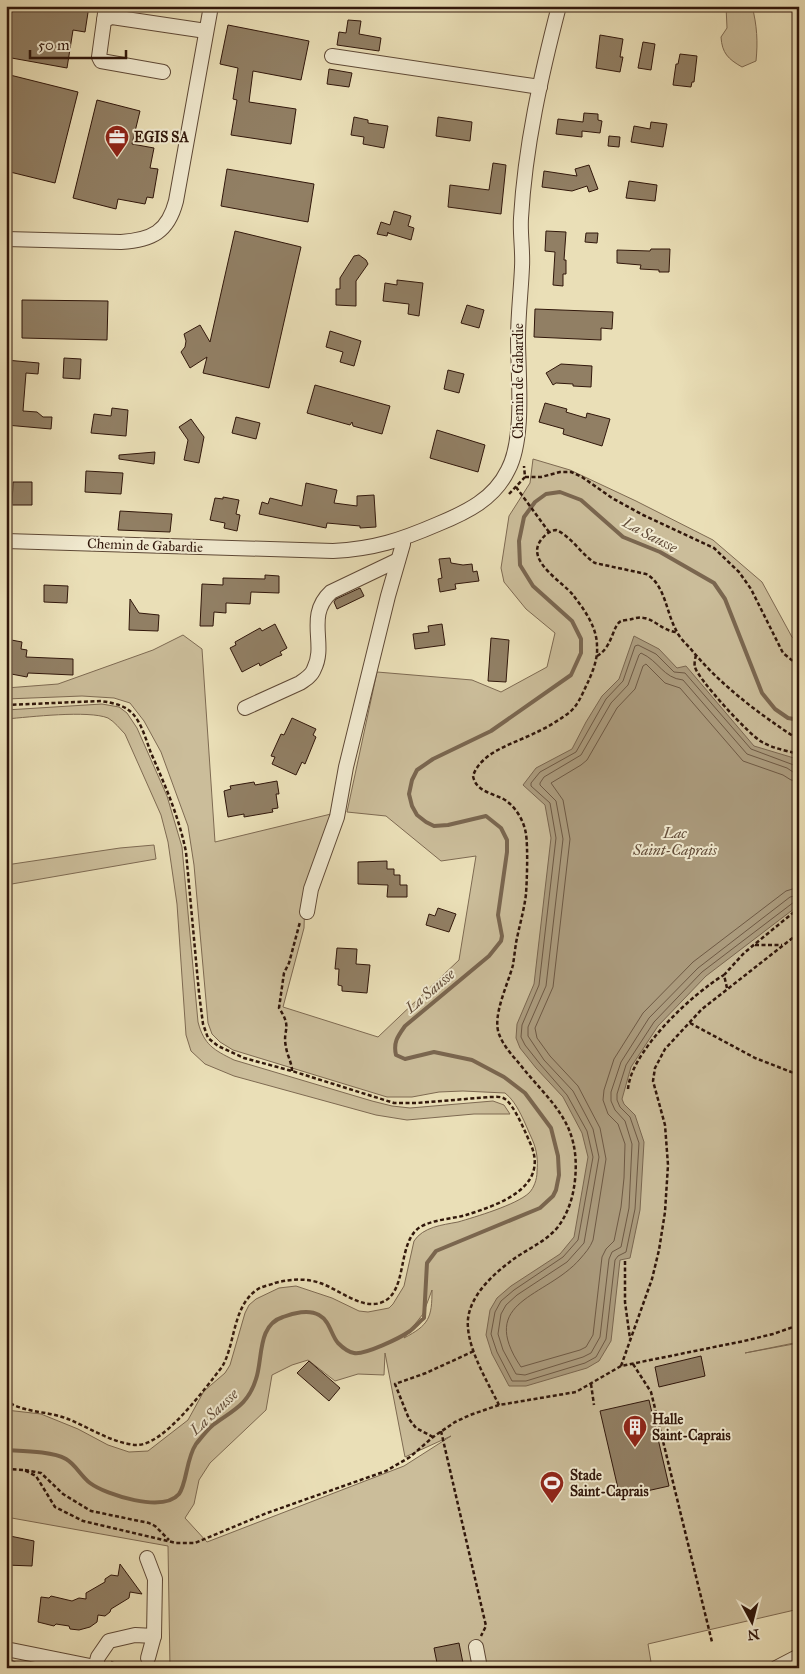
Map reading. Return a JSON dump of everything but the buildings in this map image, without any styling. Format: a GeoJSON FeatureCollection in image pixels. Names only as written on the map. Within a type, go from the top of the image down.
{"type":"FeatureCollection","features":[{"type":"Feature","properties":{"kind":"street"},"geometry":{"type":"LineString","coordinates":[[6,240],[136,241],[150,236],[167,223],[172,216],[176,201],[210,6]]}},
{"type":"Feature","properties":{"kind":"street","name":"Chemin de Gabardie"},"geometry":{"type":"LineString","coordinates":[[6,540],[333,552],[367,548],[402,540],[483,501],[494,491],[503,480],[514,459],[518,437],[518,318],[522,266],[521,220],[529,146],[545,58],[559,6]]}},
{"type":"Feature","properties":{"kind":"street"},"geometry":{"type":"LineString","coordinates":[[105,13],[108,17],[206,31]]}},
{"type":"Feature","properties":{"kind":"street"},"geometry":{"type":"LineString","coordinates":[[105,13],[99,57],[101,61],[163,72]]}},
{"type":"Feature","properties":{"kind":"street"},"geometry":{"type":"LineString","coordinates":[[332,56],[540,87]]}},
{"type":"Feature","properties":{"kind":"street"},"geometry":{"type":"LineString","coordinates":[[307,912],[311,890],[337,817],[348,758],[388,596],[403,544],[402,540]]}},
{"type":"Feature","properties":{"kind":"street"},"geometry":{"type":"LineString","coordinates":[[245,708],[309,677],[314,670],[317,654],[318,610],[324,598],[331,592],[398,560]]}},
{"type":"Feature","properties":{"kind":"street"},"geometry":{"type":"LineString","coordinates":[[148,1558],[155,1579],[154,1636],[148,1658]]}},
{"type":"Feature","properties":{"kind":"street"},"geometry":{"type":"LineString","coordinates":[[6,1649],[97,1664],[109,1641],[135,1635],[154,1636]]}},
{"type":"Feature","properties":{"kind":"street"},"geometry":{"type":"LineString","coordinates":[[476,1647],[480,1668]]}},
{"type":"Feature","properties":{"kind":"street"},"geometry":{"type":"LineString","coordinates":[[776,1668],[799,1656]]}},
{"type":"Feature","properties":{"kind":"street"},"geometry":{"type":"LineString","coordinates":[[6,1667],[11,1668]]}},
{"type":"Feature","properties":{"kind":"path"},"geometry":{"type":"LineString","coordinates":[[525,477],[541,477],[560,472],[571,472],[643,515],[714,548],[751,588],[783,653],[799,666]]}},
{"type":"Feature","properties":{"kind":"path"},"geometry":{"type":"LineString","coordinates":[[517,488],[548,530]]}},
{"type":"Feature","properties":{"kind":"path"},"geometry":{"type":"LineString","coordinates":[[548,530],[559,531],[595,563],[646,574],[653,578],[659,586],[676,632],[696,655],[718,679],[748,704],[799,740]]}},
{"type":"Feature","properties":{"kind":"path"},"geometry":{"type":"LineString","coordinates":[[499,1405],[474,1350],[467,1327],[472,1305],[483,1286],[511,1261],[556,1230],[565,1217],[570,1205],[575,1178],[573,1147],[569,1130],[562,1114],[523,1069],[498,1033],[497,1018],[513,964],[526,894],[526,835],[523,823],[515,808],[505,800],[481,788],[476,784],[473,776],[478,766],[498,750],[540,731],[571,711],[590,679],[597,656],[595,632],[590,621],[571,593],[555,579],[540,560],[537,548],[548,530]]}},
{"type":"Feature","properties":{"kind":"path"},"geometry":{"type":"LineString","coordinates":[[597,656],[610,644],[621,621],[641,617],[646,618],[666,630],[676,632]]}},
{"type":"Feature","properties":{"kind":"path"},"geometry":{"type":"LineString","coordinates":[[696,655],[695,667],[698,674],[725,707],[749,731],[762,742],[799,754]]}},
{"type":"Feature","properties":{"kind":"path"},"geometry":{"type":"LineString","coordinates":[[6,705],[112,702],[125,707],[138,722],[182,830],[186,852],[198,993],[203,1024],[208,1038],[218,1046],[244,1058],[394,1103],[417,1104],[501,1097],[510,1105],[532,1149],[534,1166],[532,1177],[518,1192],[496,1204],[466,1215],[427,1224],[419,1228],[413,1234],[408,1244],[398,1283],[390,1297],[381,1303],[370,1304],[360,1301],[322,1283],[310,1280],[283,1281],[259,1288],[251,1294],[237,1320],[230,1348],[222,1367],[175,1423],[159,1437],[147,1444],[137,1445],[122,1442],[68,1419],[21,1408],[6,1401]]}},
{"type":"Feature","properties":{"kind":"path"},"geometry":{"type":"LineString","coordinates":[[292,1071],[285,1044],[287,1026],[285,1017],[279,1008],[284,973],[289,963],[299,923],[307,912]]}},
{"type":"Feature","properties":{"kind":"path"},"geometry":{"type":"LineString","coordinates":[[628,1089],[629,1079],[659,1033],[694,996],[724,976],[754,946],[794,912]]}},
{"type":"Feature","properties":{"kind":"path"},"geometry":{"type":"LineString","coordinates":[[621,1366],[652,1279],[665,1212],[668,1165],[665,1125],[653,1080],[655,1068],[665,1049],[702,1009],[799,932]]}},
{"type":"Feature","properties":{"kind":"path"},"geometry":{"type":"LineString","coordinates":[[754,946],[783,945]]}},
{"type":"Feature","properties":{"kind":"path"},"geometry":{"type":"LineString","coordinates":[[724,976],[727,988]]}},
{"type":"Feature","properties":{"kind":"path"},"geometry":{"type":"LineString","coordinates":[[690,1023],[755,1058],[799,1075]]}},
{"type":"Feature","properties":{"kind":"path"},"geometry":{"type":"LineString","coordinates":[[625,1261],[625,1302],[630,1341]]}},
{"type":"Feature","properties":{"kind":"path"},"geometry":{"type":"LineString","coordinates":[[24,1470],[36,1476],[55,1507],[83,1521],[186,1544],[195,1543],[283,1507],[386,1471],[410,1457],[441,1431],[470,1415],[499,1405],[576,1392],[621,1366],[744,1341],[773,1334],[799,1324]]}},
{"type":"Feature","properties":{"kind":"path"},"geometry":{"type":"LineString","coordinates":[[433,1437],[416,1428],[409,1418],[395,1384],[426,1373],[474,1350]]}},
{"type":"Feature","properties":{"kind":"path"},"geometry":{"type":"LineString","coordinates":[[634,1364],[651,1392],[712,1642]]}},
{"type":"Feature","properties":{"kind":"path"},"geometry":{"type":"LineString","coordinates":[[591,1383],[594,1405]]}},
{"type":"Feature","properties":{"kind":"path"},"geometry":{"type":"LineString","coordinates":[[441,1431],[486,1626],[476,1647]]}},
{"type":"Feature","properties":{"kind":"path"},"geometry":{"type":"LineString","coordinates":[[6,1469],[41,1473],[63,1494],[91,1511],[149,1523],[155,1526],[169,1540]]}},
{"type":"Feature","properties":{"kind":"shaded area"},"geometry":{"type":"Polygon","coordinates":[[[726,6],[752,6],[757,34],[756,61],[742,67],[729,58],[724,51],[721,37],[727,28],[726,6]]]}},
{"type":"Feature","properties":{"kind":"shaded area"},"geometry":{"type":"Polygon","coordinates":[[[533,459],[570,470],[713,540],[762,582],[792,637],[799,643],[799,1342],[745,1353],[799,1343],[799,1609],[648,1644],[651,1662],[623,1668],[170,1668],[168,1546],[6,1517],[6,1410],[41,1414],[78,1429],[108,1445],[129,1452],[148,1451],[188,1420],[204,1391],[225,1373],[230,1365],[245,1313],[249,1305],[256,1299],[279,1288],[296,1286],[332,1298],[359,1311],[368,1312],[389,1308],[404,1286],[414,1241],[418,1236],[433,1227],[485,1214],[515,1202],[529,1193],[537,1175],[537,1155],[534,1143],[521,1114],[514,1102],[505,1093],[463,1091],[439,1092],[412,1097],[387,1097],[233,1050],[220,1042],[212,1034],[208,1023],[194,865],[188,826],[161,752],[144,721],[130,703],[114,698],[82,696],[6,699],[6,688],[58,684],[153,650],[183,635],[202,649],[215,842],[331,814],[305,895],[304,928],[283,1007],[378,1037],[459,960],[476,856],[441,861],[386,816],[347,812],[377,672],[472,680],[501,692],[547,667],[555,633],[526,609],[504,582],[501,568],[509,516],[530,483],[533,459]],[[432,1290],[423,1314],[404,1338],[419,1329],[427,1320],[430,1314],[432,1290]],[[385,1353],[384,1375],[358,1374],[335,1381],[308,1360],[292,1365],[272,1375],[266,1410],[210,1463],[199,1480],[194,1504],[185,1518],[207,1542],[404,1466],[451,1436],[405,1457],[385,1353]]]}},
{"type":"Feature","properties":{"kind":"shaded area"},"geometry":{"type":"Polygon","coordinates":[[[102,704],[119,707],[127,713],[137,728],[167,796],[182,847],[198,1022],[203,1036],[211,1046],[234,1060],[392,1106],[410,1108],[493,1101],[504,1105],[510,1114],[474,1114],[407,1120],[376,1115],[234,1076],[205,1064],[191,1051],[186,1035],[177,904],[168,842],[161,815],[125,734],[108,718],[87,714],[6,719],[6,710],[102,704]]]}},
{"type":"Feature","properties":{"kind":"shaded area"},"geometry":{"type":"Polygon","coordinates":[[[154,845],[156,859],[6,885],[6,865],[120,848],[154,845]]]}},
{"type":"Feature","properties":{"kind":"water","name":"Lac Saint-Caprais"},"geometry":{"type":"Polygon","coordinates":[[[634,636],[659,649],[677,668],[686,666],[754,746],[794,758],[799,764],[799,905],[706,976],[658,1026],[631,1067],[622,1099],[624,1104],[635,1115],[644,1142],[640,1210],[630,1258],[620,1260],[611,1341],[599,1361],[587,1368],[526,1386],[509,1386],[492,1354],[486,1335],[490,1310],[497,1298],[511,1286],[560,1254],[574,1237],[588,1157],[582,1133],[563,1097],[520,1048],[516,1038],[517,1024],[534,984],[551,838],[545,805],[523,785],[536,768],[572,749],[602,696],[619,679],[634,636]]]}},
{"type":"Feature","properties":{"kind":"waterway","name":"La Sausse"},"geometry":{"type":"LineString","coordinates":[[6,1450],[60,1456],[72,1464],[90,1483],[121,1497],[148,1502],[161,1502],[171,1499],[179,1494],[182,1489],[190,1457],[196,1444],[211,1427],[239,1406],[249,1395],[256,1379],[265,1335],[275,1321],[296,1313],[315,1313],[326,1321],[338,1343],[343,1348],[354,1353],[366,1351],[399,1338],[424,1318],[427,1263],[436,1251],[540,1208],[553,1196],[559,1175],[558,1156],[551,1128],[525,1093],[504,1077],[472,1060],[434,1052],[405,1059],[396,1055],[395,1050],[397,1039],[405,1026],[489,956],[501,941],[502,936],[498,915],[507,840],[501,828],[486,816],[448,825],[434,826],[426,822],[417,815],[412,806],[409,794],[412,780],[417,770],[433,759],[491,731],[571,675],[581,653],[581,639],[572,621],[533,586],[520,565],[519,541],[524,517],[535,502],[546,494],[560,492],[581,500],[623,537],[660,552],[714,583],[725,599],[762,693],[775,709],[788,718],[799,720]]}},
{"type":"Feature","properties":{"kind":"place","name":"EGIS SA"},"geometry":{"type":"Point","coordinates":[117,158]}},
{"type":"Feature","properties":{"kind":"place","name":"Halle Saint-Caprais"},"geometry":{"type":"Point","coordinates":[635,1448]}},
{"type":"Feature","properties":{"kind":"place","name":"Stade Saint-Caprais"},"geometry":{"type":"Point","coordinates":[552,1504]}}]}
